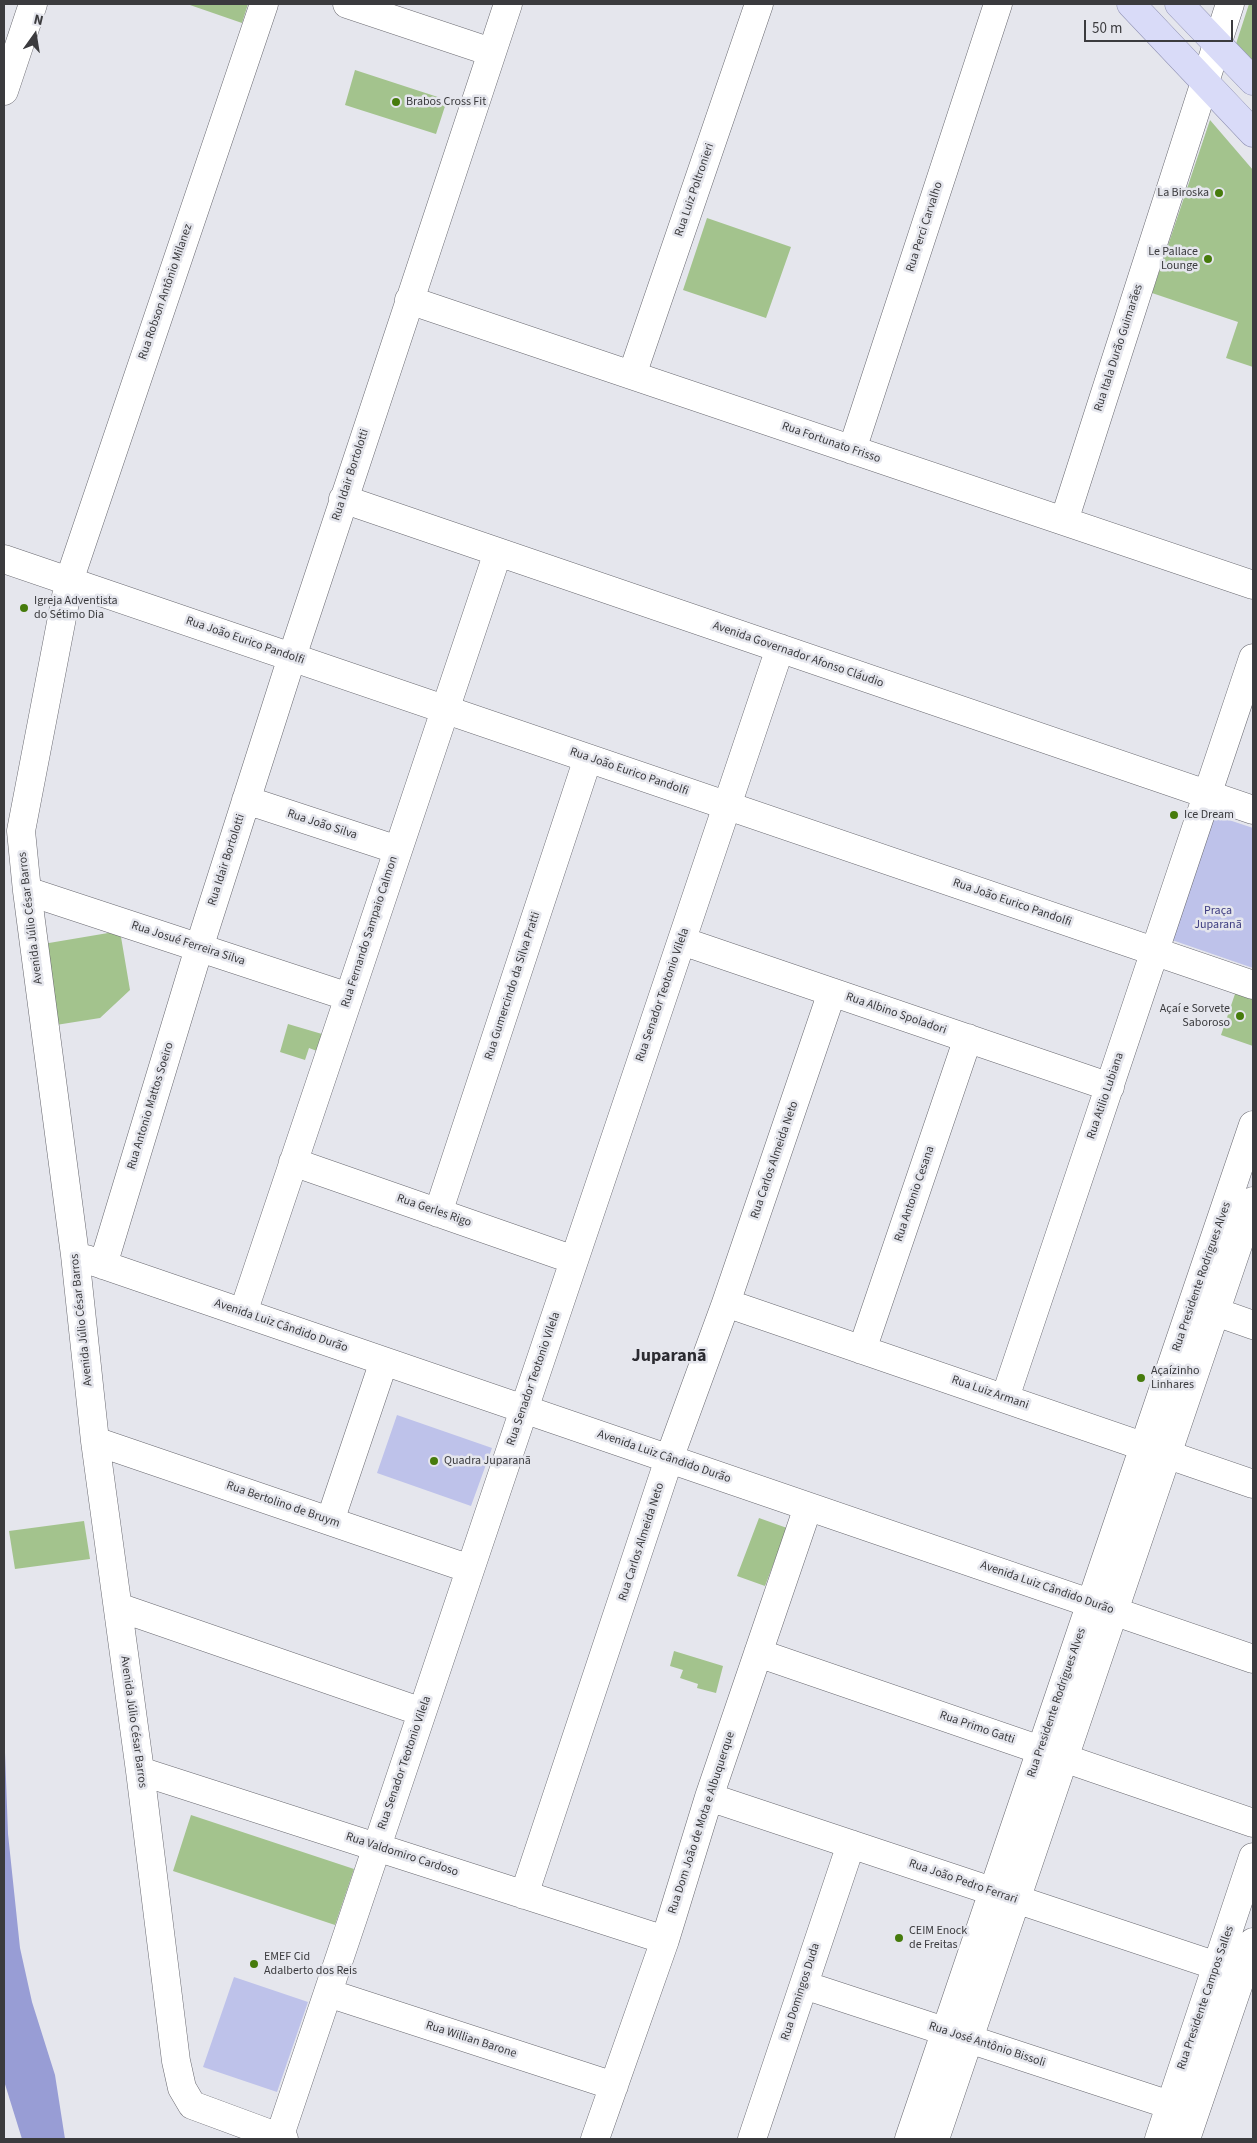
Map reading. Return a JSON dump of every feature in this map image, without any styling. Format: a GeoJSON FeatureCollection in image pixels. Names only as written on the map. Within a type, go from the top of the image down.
{"type":"FeatureCollection","features":[{"type":"Feature","properties":{"kind":"main road"},"geometry":{"type":"LineString","coordinates":[[1131,4],[1253,132]]}},
{"type":"Feature","properties":{"kind":"main road"},"geometry":{"type":"LineString","coordinates":[[1179,4],[1253,81]]}},
{"type":"Feature","properties":{"kind":"street"},"geometry":{"type":"LineString","coordinates":[[4,91],[33,4]]}},
{"type":"Feature","properties":{"kind":"street","name":"Rua Robson Antônio Milanez"},"geometry":{"type":"LineString","coordinates":[[69,581],[264,4]]}},
{"type":"Feature","properties":{"kind":"street"},"geometry":{"type":"LineString","coordinates":[[347,4],[492,52]]}},
{"type":"Feature","properties":{"kind":"street","name":"Rua Idair Bortolotti"},"geometry":{"type":"LineString","coordinates":[[199,948],[292,657],[508,4]]}},
{"type":"Feature","properties":{"kind":"street","name":"Rua Luiz Poltronieri"},"geometry":{"type":"LineString","coordinates":[[632,376],[759,4]]}},
{"type":"Feature","properties":{"kind":"street","name":"Rua Perci Carvalho"},"geometry":{"type":"LineString","coordinates":[[852,450],[998,4]]}},
{"type":"Feature","properties":{"kind":"street","name":"Rua Itala Durão Guimarães"},"geometry":{"type":"LineString","coordinates":[[1064,521],[1230,4]]}},
{"type":"Feature","properties":{"kind":"street","name":"Rua Fortunato Frisso"},"geometry":{"type":"LineString","coordinates":[[409,300],[1253,585]]}},
{"type":"Feature","properties":{"kind":"street","name":"Avenida Governador Afonso Cláudio"},"geometry":{"type":"LineString","coordinates":[[344,499],[1253,810]]}},
{"type":"Feature","properties":{"kind":"street","name":"Rua Fernando Sampaio Calmon"},"geometry":{"type":"LineString","coordinates":[[243,1313],[498,552]]}},
{"type":"Feature","properties":{"kind":"street","name":"Rua João Eurico Pandolfi"},"geometry":{"type":"LineString","coordinates":[[4,559],[1253,985]]}},
{"type":"Feature","properties":{"kind":"street","name":"Avenida Júlio César Barros"},"geometry":{"type":"LineString","coordinates":[[69,581],[13,828],[26,891],[75,1255],[95,1442],[140,1770],[176,2061],[182,2088],[192,2105],[271,2137]]}},
{"type":"Feature","properties":{"kind":"street","name":"Rua Senador Teotonio Vilela"},"geometry":{"type":"LineString","coordinates":[[271,2137],[328,1993],[780,648]]}},
{"type":"Feature","properties":{"kind":"street","name":"Rua Atilio Lubiana"},"geometry":{"type":"LineString","coordinates":[[1005,1398],[1253,658]]}},
{"type":"Feature","properties":{"kind":"street","name":"Rua Gumercindo da Silva Pratti"},"geometry":{"type":"LineString","coordinates":[[438,1213],[588,758]]}},
{"type":"Feature","properties":{"kind":"street","name":"Rua João Silva"},"geometry":{"type":"LineString","coordinates":[[246,800],[398,850]]}},
{"type":"Feature","properties":{"kind":"street","name":"Rua Josué Ferreira Silva"},"geometry":{"type":"LineString","coordinates":[[26,891],[349,997]]}},
{"type":"Feature","properties":{"kind":"street","name":"Rua Albino Spoladori"},"geometry":{"type":"LineString","coordinates":[[682,941],[1110,1087]]}},
{"type":"Feature","properties":{"kind":"street","name":"Rua Antonio Mattos Soeiro"},"geometry":{"type":"LineString","coordinates":[[103,1265],[199,948]]}},
{"type":"Feature","properties":{"kind":"street","name":"Rua Carlos Almeida Neto"},"geometry":{"type":"LineString","coordinates":[[524,1895],[669,1459],[726,1303],[832,992]]}},
{"type":"Feature","properties":{"kind":"street","name":"Rua Antonio Cesana"},"geometry":{"type":"LineString","coordinates":[[862,1350],[968,1038]]}},
{"type":"Feature","properties":{"kind":"street","name":"Rua Presidente Rodrigues Alves"},"geometry":{"type":"LineString","coordinates":[[909,2139],[957,2035],[1005,1896],[1204,1308],[1245,1178],[1253,1125]]}},
{"type":"Feature","properties":{"kind":"street","name":"Rua Gerles Rigo"},"geometry":{"type":"LineString","coordinates":[[293,1162],[574,1260]]}},
{"type":"Feature","properties":{"kind":"street","name":"Rua Presidente Rodrigues Alves"},"geometry":{"type":"LineString","coordinates":[[1204,1308],[1253,1201]]}},
{"type":"Feature","properties":{"kind":"street","name":"Avenida Luiz Cândido Durão"},"geometry":{"type":"LineString","coordinates":[[75,1255],[1253,1659]]}},
{"type":"Feature","properties":{"kind":"street","name":"Rua Luiz Armani"},"geometry":{"type":"LineString","coordinates":[[726,1303],[1253,1484]]}},
{"type":"Feature","properties":{"kind":"street"},"geometry":{"type":"LineString","coordinates":[[1204,1308],[1253,1325]]}},
{"type":"Feature","properties":{"kind":"street"},"geometry":{"type":"LineString","coordinates":[[330,1521],[384,1361]]}},
{"type":"Feature","properties":{"kind":"street","name":"Rua Bertolino de Bruym"},"geometry":{"type":"LineString","coordinates":[[95,1442],[470,1569]]}},
{"type":"Feature","properties":{"kind":"street","name":"Rua Dom João de Mota e Albuquerque"},"geometry":{"type":"LineString","coordinates":[[595,2139],[665,1940],[709,1797],[808,1507]]}},
{"type":"Feature","properties":{"kind":"street"},"geometry":{"type":"LineString","coordinates":[[118,1607],[422,1712]]}},
{"type":"Feature","properties":{"kind":"street","name":"Rua Primo Gatti"},"geometry":{"type":"LineString","coordinates":[[758,1653],[1253,1823]]}},
{"type":"Feature","properties":{"kind":"street","name":"Rua Valdomiro Cardoso"},"geometry":{"type":"LineString","coordinates":[[140,1770],[665,1940]]}},
{"type":"Feature","properties":{"kind":"street","name":"Rua João Pedro Ferrari"},"geometry":{"type":"LineString","coordinates":[[709,1797],[1217,1966]]}},
{"type":"Feature","properties":{"kind":"street","name":"Rua Domingos Duda"},"geometry":{"type":"LineString","coordinates":[[752,2139],[851,1844]]}},
{"type":"Feature","properties":{"kind":"street","name":"Rua Presidente Campos Salles"},"geometry":{"type":"LineString","coordinates":[[1159,2139],[1253,1857]]}},
{"type":"Feature","properties":{"kind":"street"},"geometry":{"type":"LineString","coordinates":[[1186,2139],[1242,2010],[1253,1942]]}},
{"type":"Feature","properties":{"kind":"street","name":"Rua José Antônio Bissoli"},"geometry":{"type":"LineString","coordinates":[[804,1985],[1170,2105]]}},
{"type":"Feature","properties":{"kind":"street","name":"Rua Willian Barone"},"geometry":{"type":"LineString","coordinates":[[328,1993],[614,2086]]}},
{"type":"Feature","properties":{"kind":"street","name":"Rua Presidente Rodrigues Alves"},"geometry":{"type":"LineString","coordinates":[[935,2139],[957,2035]]}},
{"type":"Feature","properties":{"kind":"green space","name":"Praça Juparanã"},"geometry":{"type":"Polygon","coordinates":[[[1214,815],[1253,828],[1253,968],[1172,940],[1214,815]]]}},
{"type":"Feature","properties":{"kind":"green space","name":"Quadra Juparanã"},"geometry":{"type":"Polygon","coordinates":[[[397,1415],[492,1448],[471,1506],[377,1473],[397,1415]]]}},
{"type":"Feature","properties":{"kind":"green space"},"geometry":{"type":"Polygon","coordinates":[[[234,1977],[308,2002],[277,2092],[203,2067],[234,1977]]]}},
{"type":"Feature","properties":{"kind":"shaded area"},"geometry":{"type":"Polygon","coordinates":[[[4,1725],[8,1834],[20,1948],[32,2002],[55,2075],[65,2139],[22,2139],[4,2081],[4,1725]]]}},
{"type":"Feature","properties":{"kind":"building"},"geometry":{"type":"Polygon","coordinates":[[[187,4],[248,4],[242,23],[187,4]]]}},
{"type":"Feature","properties":{"kind":"building"},"geometry":{"type":"Polygon","coordinates":[[[1249,4],[1253,4],[1253,70],[1234,50],[1249,4]]]}},
{"type":"Feature","properties":{"kind":"building","name":"Brabos Cross Fit"},"geometry":{"type":"Polygon","coordinates":[[[355,70],[447,100],[436,134],[345,105],[355,70]]]}},
{"type":"Feature","properties":{"kind":"building"},"geometry":{"type":"Polygon","coordinates":[[[1210,120],[1253,170],[1253,367],[1226,358],[1238,322],[1152,293],[1210,120]]]}},
{"type":"Feature","properties":{"kind":"building"},"geometry":{"type":"Polygon","coordinates":[[[707,218],[791,247],[766,318],[683,290],[707,218]]]}},
{"type":"Feature","properties":{"kind":"building"},"geometry":{"type":"Polygon","coordinates":[[[120,931],[130,990],[100,1018],[56,1025],[43,944],[120,931]]]}},
{"type":"Feature","properties":{"kind":"building","name":"Açaí e Sorvete Saboroso"},"geometry":{"type":"Polygon","coordinates":[[[1236,991],[1253,996],[1253,1046],[1221,1035],[1236,991]]]}},
{"type":"Feature","properties":{"kind":"building"},"geometry":{"type":"Polygon","coordinates":[[[288,1024],[322,1034],[317,1051],[309,1048],[305,1060],[280,1052],[288,1024]]]}},
{"type":"Feature","properties":{"kind":"building"},"geometry":{"type":"Polygon","coordinates":[[[759,1518],[787,1528],[765,1586],[737,1576],[759,1518]]]}},
{"type":"Feature","properties":{"kind":"building"},"geometry":{"type":"Polygon","coordinates":[[[84,1521],[90,1559],[15,1569],[9,1531],[84,1521]]]}},
{"type":"Feature","properties":{"kind":"building"},"geometry":{"type":"Polygon","coordinates":[[[674,1651],[723,1666],[716,1693],[697,1688],[698,1684],[680,1678],[683,1670],[670,1666],[674,1651]]]}},
{"type":"Feature","properties":{"kind":"building"},"geometry":{"type":"Polygon","coordinates":[[[191,1815],[354,1869],[335,1925],[173,1871],[191,1815]]]}},
{"type":"Feature","properties":{"kind":"place","name":"Brabos Cross Fit"},"geometry":{"type":"Point","coordinates":[396,102]}},
{"type":"Feature","properties":{"kind":"place","name":"La Biroska"},"geometry":{"type":"Point","coordinates":[1219,193]}},
{"type":"Feature","properties":{"kind":"place","name":"Le Pallace Lounge"},"geometry":{"type":"Point","coordinates":[1208,259]}},
{"type":"Feature","properties":{"kind":"place","name":"Igreja Adventista do Sétimo Dia"},"geometry":{"type":"Point","coordinates":[24,608]}},
{"type":"Feature","properties":{"kind":"place","name":"Ice Dream"},"geometry":{"type":"Point","coordinates":[1174,815]}},
{"type":"Feature","properties":{"kind":"place","name":"Açaí e Sorvete Saboroso"},"geometry":{"type":"Point","coordinates":[1240,1016]}},
{"type":"Feature","properties":{"kind":"place","name":"Açaízinho Linhares"},"geometry":{"type":"Point","coordinates":[1141,1378]}},
{"type":"Feature","properties":{"kind":"place","name":"Quadra Juparanã"},"geometry":{"type":"Point","coordinates":[434,1461]}},
{"type":"Feature","properties":{"kind":"place","name":"CEIM Enock de Freitas"},"geometry":{"type":"Point","coordinates":[899,1938]}},
{"type":"Feature","properties":{"kind":"place","name":"EMEF Cid Adalberto dos Reis"},"geometry":{"type":"Point","coordinates":[254,1964]}},
{"type":"Feature","properties":{"kind":"district","name":"Juparanã"},"geometry":{"type":"Point","coordinates":[669,1357]}}]}
